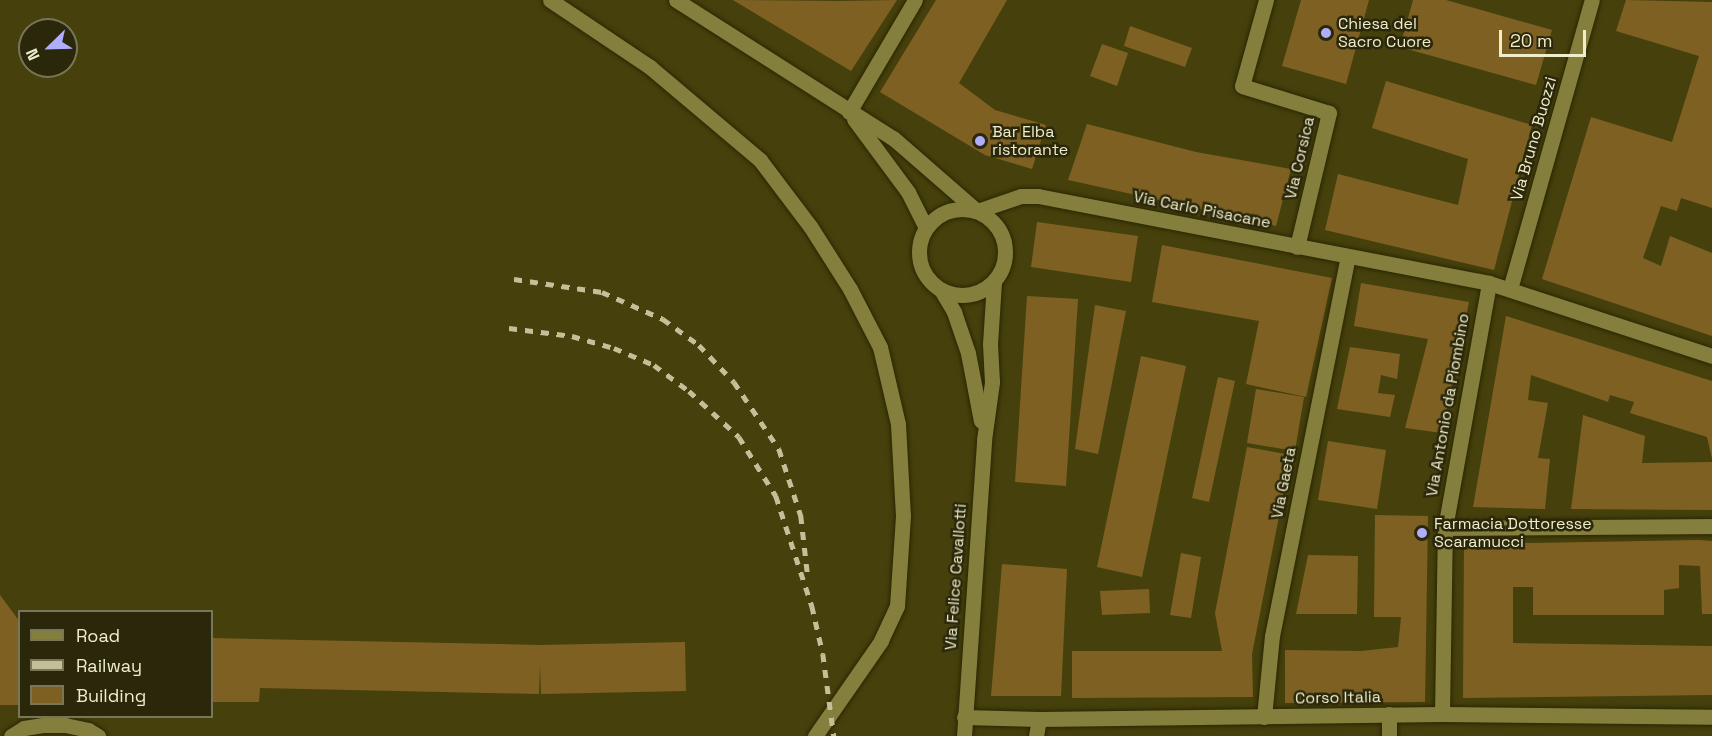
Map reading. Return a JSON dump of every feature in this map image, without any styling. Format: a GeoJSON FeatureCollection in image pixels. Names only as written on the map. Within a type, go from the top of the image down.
{"type":"FeatureCollection","features":[{"type":"Feature","properties":{"kind":"street"},"geometry":{"type":"LineString","coordinates":[[550,0],[650,68],[760,160],[816,235],[850,289],[880,347],[898,424],[903,516],[897,606],[881,641],[814,736]]}},
{"type":"Feature","properties":{"kind":"street"},"geometry":{"type":"LineString","coordinates":[[676,0],[893,138],[977,211]]}},
{"type":"Feature","properties":{"kind":"street"},"geometry":{"type":"LineString","coordinates":[[849,112],[915,0]]}},
{"type":"Feature","properties":{"kind":"street","name":"Via Corsica"},"geometry":{"type":"LineString","coordinates":[[1266,0],[1242,86],[1329,113],[1297,247]]}},
{"type":"Feature","properties":{"kind":"street","name":"Via Bruno Buozzi"},"geometry":{"type":"LineString","coordinates":[[1510,288],[1592,0]]}},
{"type":"Feature","properties":{"kind":"street"},"geometry":{"type":"LineString","coordinates":[[849,112],[908,192],[926,228],[936,217],[949,211],[963,209],[977,211]]}},
{"type":"Feature","properties":{"kind":"street","name":"Via Carlo Pisacane"},"geometry":{"type":"LineString","coordinates":[[977,211],[1021,196],[1038,196],[1489,283],[1712,356]]}},
{"type":"Feature","properties":{"kind":"street","name":"Via Felice Cavallotti"},"geometry":{"type":"LineString","coordinates":[[964,736],[984,440],[992,382],[990,344],[994,282],[1002,271],[1006,257],[999,229],[990,218],[977,211]]}},
{"type":"Feature","properties":{"kind":"street","name":"Via Felice Cavallotti"},"geometry":{"type":"LineString","coordinates":[[926,228],[920,241],[919,255],[922,269],[930,281],[941,290],[954,312],[976,382],[984,440]]}},
{"type":"Feature","properties":{"kind":"street","name":"Via Gaeta"},"geometry":{"type":"LineString","coordinates":[[1264,717],[1272,636],[1348,257]]}},
{"type":"Feature","properties":{"kind":"street"},"geometry":{"type":"LineString","coordinates":[[941,290],[954,295],[969,295],[982,291],[994,282]]}},
{"type":"Feature","properties":{"kind":"street","name":"Via Antonio da Piombino"},"geometry":{"type":"LineString","coordinates":[[1442,714],[1445,528],[1489,283]]}},
{"type":"Feature","properties":{"kind":"street"},"geometry":{"type":"LineString","coordinates":[[1445,528],[1712,526]]}},
{"type":"Feature","properties":{"kind":"street"},"geometry":{"type":"LineString","coordinates":[[1389,714],[1389,736]]}},
{"type":"Feature","properties":{"kind":"street","name":"Corso Italia"},"geometry":{"type":"LineString","coordinates":[[964,717],[1039,719],[1389,714],[1712,717]]}},
{"type":"Feature","properties":{"kind":"street"},"geometry":{"type":"LineString","coordinates":[[1036,736],[1039,719]]}},
{"type":"Feature","properties":{"kind":"street"},"geometry":{"type":"LineString","coordinates":[[10,736],[24,728],[65,725],[88,730],[98,736]]}},
{"type":"Feature","properties":{"kind":"building"},"geometry":{"type":"Polygon","coordinates":[[[733,0],[840,1],[897,0],[851,71],[733,0]]]}},
{"type":"Feature","properties":{"kind":"building"},"geometry":{"type":"Polygon","coordinates":[[[936,0],[1007,0],[959,83],[995,110],[1046,125],[1032,169],[985,155],[880,92],[936,0]]]}},
{"type":"Feature","properties":{"kind":"building","name":"Chiesa del Sacro Cuore"},"geometry":{"type":"Polygon","coordinates":[[[1301,0],[1369,0],[1346,84],[1282,66],[1301,0]]]}},
{"type":"Feature","properties":{"kind":"building"},"geometry":{"type":"Polygon","coordinates":[[[1413,0],[1446,0],[1552,30],[1536,85],[1400,47],[1413,0]]]}},
{"type":"Feature","properties":{"kind":"building"},"geometry":{"type":"Polygon","coordinates":[[[1626,0],[1712,2],[1712,208],[1681,198],[1677,211],[1661,206],[1643,258],[1661,266],[1670,236],[1712,253],[1712,336],[1542,279],[1591,117],[1672,142],[1699,56],[1616,31],[1626,0]]]}},
{"type":"Feature","properties":{"kind":"building"},"geometry":{"type":"Polygon","coordinates":[[[1130,26],[1192,48],[1185,67],[1124,46],[1130,26]]]}},
{"type":"Feature","properties":{"kind":"building"},"geometry":{"type":"Polygon","coordinates":[[[1102,44],[1128,53],[1117,86],[1090,76],[1102,44]]]}},
{"type":"Feature","properties":{"kind":"building"},"geometry":{"type":"Polygon","coordinates":[[[1386,81],[1532,125],[1494,270],[1325,230],[1338,174],[1458,205],[1468,159],[1372,128],[1386,81]]]}},
{"type":"Feature","properties":{"kind":"building"},"geometry":{"type":"Polygon","coordinates":[[[1087,124],[1196,152],[1291,169],[1276,226],[1068,180],[1087,124]]]}},
{"type":"Feature","properties":{"kind":"building"},"geometry":{"type":"Polygon","coordinates":[[[1037,222],[1138,236],[1131,282],[1031,267],[1037,222]]]}},
{"type":"Feature","properties":{"kind":"building"},"geometry":{"type":"Polygon","coordinates":[[[1162,245],[1332,278],[1306,397],[1246,384],[1259,321],[1152,302],[1162,245]]]}},
{"type":"Feature","properties":{"kind":"building"},"geometry":{"type":"Polygon","coordinates":[[[1361,283],[1469,302],[1442,433],[1405,428],[1428,339],[1354,326],[1361,283]]]}},
{"type":"Feature","properties":{"kind":"building"},"geometry":{"type":"Polygon","coordinates":[[[1027,296],[1078,299],[1066,486],[1015,482],[1027,296]]]}},
{"type":"Feature","properties":{"kind":"building"},"geometry":{"type":"Polygon","coordinates":[[[1095,305],[1126,311],[1098,454],[1075,449],[1095,305]]]}},
{"type":"Feature","properties":{"kind":"building"},"geometry":{"type":"Polygon","coordinates":[[[1506,316],[1712,381],[1712,459],[1707,437],[1630,413],[1634,402],[1610,395],[1608,402],[1531,375],[1528,400],[1548,403],[1538,458],[1550,459],[1545,509],[1473,507],[1506,316]]]}},
{"type":"Feature","properties":{"kind":"building"},"geometry":{"type":"Polygon","coordinates":[[[1350,347],[1400,354],[1397,379],[1381,375],[1378,393],[1395,395],[1390,417],[1337,409],[1350,347]]]}},
{"type":"Feature","properties":{"kind":"building"},"geometry":{"type":"Polygon","coordinates":[[[1141,356],[1186,366],[1142,577],[1097,567],[1141,356]]]}},
{"type":"Feature","properties":{"kind":"building"},"geometry":{"type":"Polygon","coordinates":[[[1218,377],[1235,381],[1209,502],[1192,498],[1218,377]]]}},
{"type":"Feature","properties":{"kind":"building"},"geometry":{"type":"Polygon","coordinates":[[[1256,389],[1304,397],[1295,451],[1247,443],[1256,389]]]}},
{"type":"Feature","properties":{"kind":"building"},"geometry":{"type":"Polygon","coordinates":[[[1583,415],[1645,436],[1642,463],[1712,462],[1712,510],[1571,509],[1583,415]]]}},
{"type":"Feature","properties":{"kind":"building"},"geometry":{"type":"Polygon","coordinates":[[[1328,441],[1386,450],[1377,509],[1318,500],[1328,441]]]}},
{"type":"Feature","properties":{"kind":"building"},"geometry":{"type":"Polygon","coordinates":[[[1247,447],[1291,455],[1252,654],[1253,697],[1072,698],[1072,651],[1222,651],[1215,613],[1247,447]]]}},
{"type":"Feature","properties":{"kind":"building"},"geometry":{"type":"Polygon","coordinates":[[[1375,515],[1428,516],[1425,702],[1285,703],[1285,650],[1361,651],[1398,647],[1401,617],[1374,617],[1375,515]]]}},
{"type":"Feature","properties":{"kind":"building"},"geometry":{"type":"Polygon","coordinates":[[[1464,541],[1533,543],[1712,541],[1712,614],[1702,614],[1700,566],[1679,565],[1679,588],[1664,590],[1664,615],[1533,615],[1533,587],[1513,587],[1513,643],[1712,646],[1712,695],[1463,698],[1464,541]]]}},
{"type":"Feature","properties":{"kind":"building"},"geometry":{"type":"Polygon","coordinates":[[[1181,553],[1201,557],[1191,618],[1170,615],[1181,553]]]}},
{"type":"Feature","properties":{"kind":"building"},"geometry":{"type":"Polygon","coordinates":[[[1308,555],[1358,556],[1357,614],[1296,614],[1308,555]]]}},
{"type":"Feature","properties":{"kind":"building"},"geometry":{"type":"Polygon","coordinates":[[[1002,564],[1067,569],[1061,696],[991,696],[1002,564]]]}},
{"type":"Feature","properties":{"kind":"building"},"geometry":{"type":"Polygon","coordinates":[[[1149,589],[1150,613],[1102,615],[1100,591],[1149,589]]]}},
{"type":"Feature","properties":{"kind":"building"},"geometry":{"type":"Polygon","coordinates":[[[0,595],[18,619],[18,705],[0,705],[0,595]]]}},
{"type":"Feature","properties":{"kind":"building"},"geometry":{"type":"Polygon","coordinates":[[[213,638],[540,645],[685,642],[686,691],[541,694],[540,666],[539,694],[260,688],[259,702],[213,702],[213,638]]]}},
{"type":"Feature","properties":{"kind":"railway"},"geometry":{"type":"LineString","coordinates":[[514,279],[602,292],[663,319],[699,345],[734,382],[779,449],[801,516],[808,577]]}},
{"type":"Feature","properties":{"kind":"railway"},"geometry":{"type":"LineString","coordinates":[[509,328],[572,336],[614,348],[654,365],[689,391],[739,437],[776,496],[812,606],[823,654],[834,736]]}},
{"type":"Feature","properties":{"kind":"place","name":"Chiesa del Sacro Cuore"},"geometry":{"type":"Point","coordinates":[1326,33]}},
{"type":"Feature","properties":{"kind":"place","name":"Bar Elba ristorante"},"geometry":{"type":"Point","coordinates":[980,141]}},
{"type":"Feature","properties":{"kind":"place","name":"Farmacia Dottoresse Scaramucci"},"geometry":{"type":"Point","coordinates":[1422,533]}}]}
